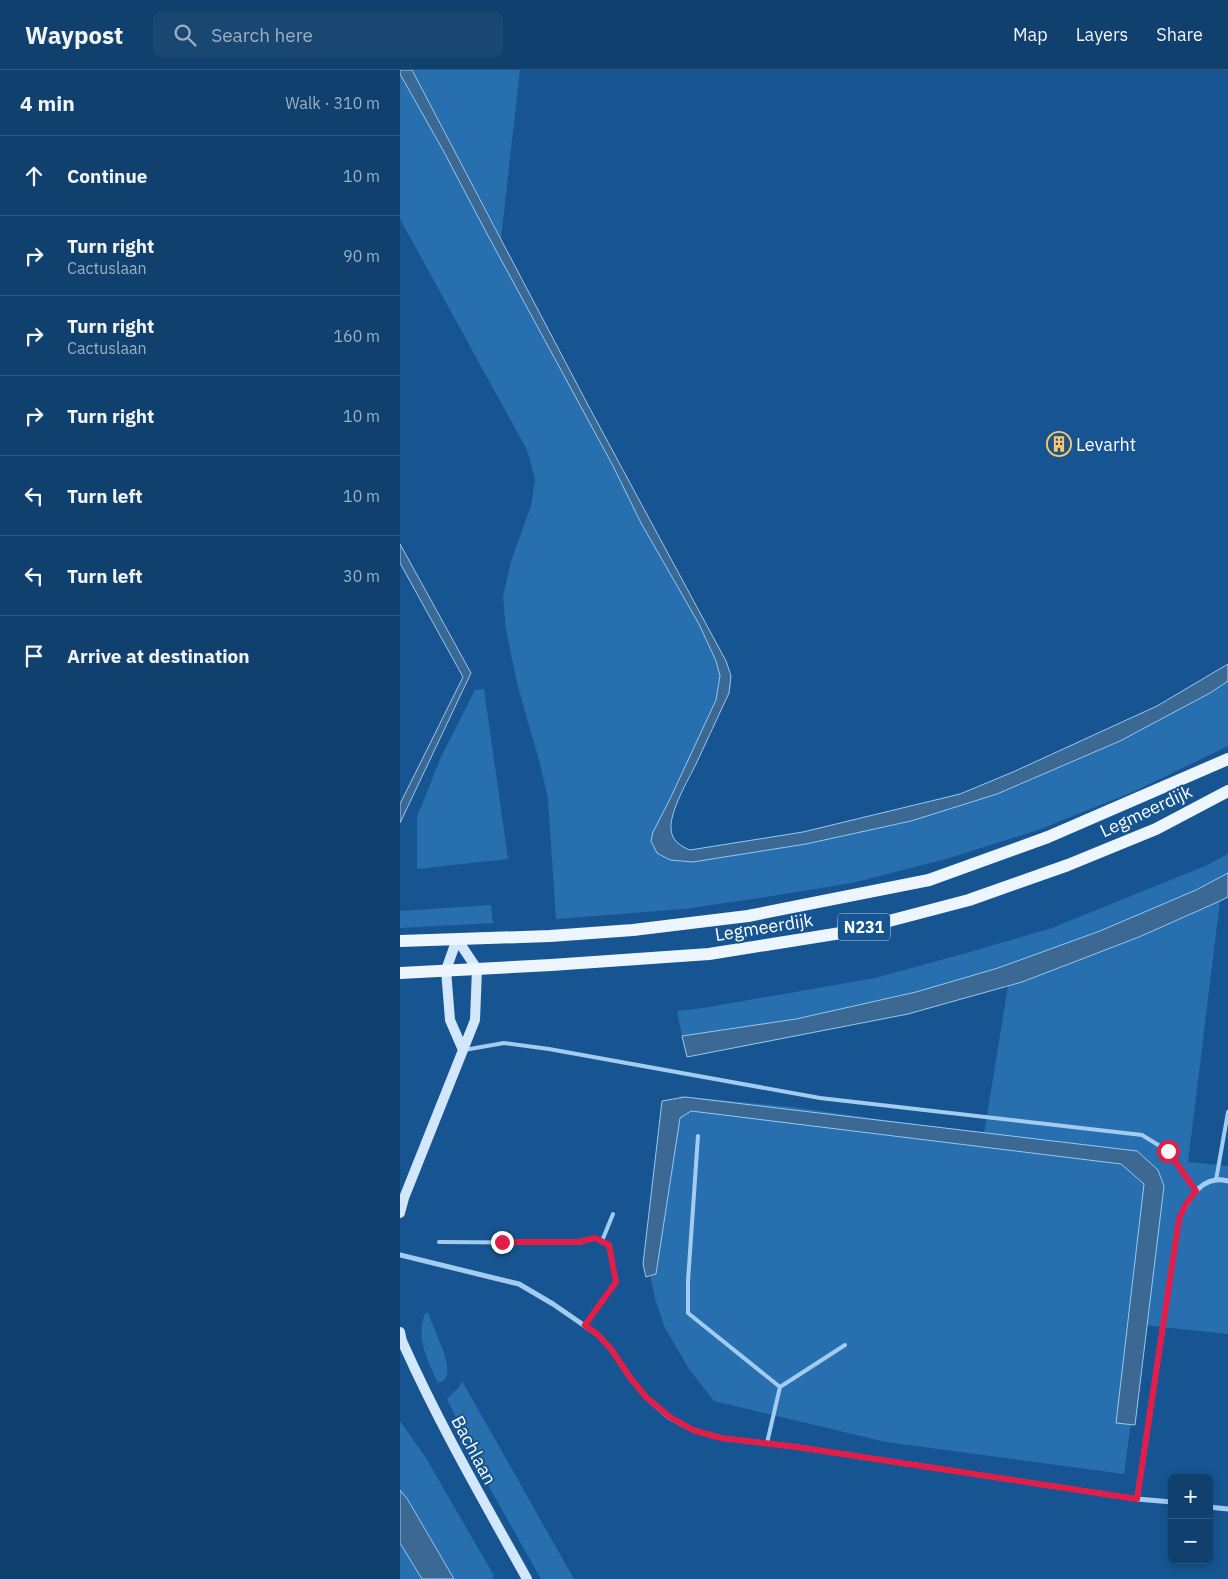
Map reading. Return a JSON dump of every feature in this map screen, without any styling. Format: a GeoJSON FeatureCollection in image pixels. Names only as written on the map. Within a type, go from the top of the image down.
{"type":"FeatureCollection","features":[{"type":"Feature","properties":{"kind":"main road","name":"Legmeerdijk"},"geometry":{"type":"LineString","coordinates":[[400,941],[550,936],[632,930],[748,916],[929,880],[1048,837],[1228,759]]}},
{"type":"Feature","properties":{"kind":"main road","name":"Legmeerdijk"},"geometry":{"type":"LineString","coordinates":[[400,973],[710,954],[847,932],[969,900],[1068,865],[1156,829],[1228,791]]}},
{"type":"Feature","properties":{"kind":"main road"},"geometry":{"type":"LineString","coordinates":[[400,1213],[404,1198],[475,1020],[477,969],[457,939]]}},
{"type":"Feature","properties":{"kind":"main road"},"geometry":{"type":"LineString","coordinates":[[457,939],[446,970],[450,1020],[463,1050]]}},
{"type":"Feature","properties":{"kind":"main road","name":"Bachlaan"},"geometry":{"type":"LineString","coordinates":[[400,1332],[402,1341],[427,1397],[527,1579]]}},
{"type":"Feature","properties":{"kind":"street"},"geometry":{"type":"LineString","coordinates":[[1137,1499],[1179,1219],[1186,1204],[1196,1191],[1205,1184],[1216,1180],[1228,1181]]}},
{"type":"Feature","properties":{"kind":"street"},"geometry":{"type":"LineString","coordinates":[[400,1255],[519,1284],[553,1304],[598,1335],[611,1349],[646,1397],[670,1417],[693,1430],[721,1438],[767,1443],[1137,1499],[1168,1502]]}},
{"type":"Feature","properties":{"kind":"street"},"geometry":{"type":"LineString","coordinates":[[1213,1507],[1228,1509]]}},
{"type":"Feature","properties":{"kind":"lane"},"geometry":{"type":"LineString","coordinates":[[463,1050],[504,1043],[820,1098],[1142,1135],[1168,1151],[1196,1191]]}},
{"type":"Feature","properties":{"kind":"lane"},"geometry":{"type":"LineString","coordinates":[[1216,1180],[1228,1112]]}},
{"type":"Feature","properties":{"kind":"lane"},"geometry":{"type":"LineString","coordinates":[[698,1136],[688,1281],[688,1313],[780,1387]]}},
{"type":"Feature","properties":{"kind":"lane"},"geometry":{"type":"LineString","coordinates":[[602,1241],[613,1214]]}},
{"type":"Feature","properties":{"kind":"lane"},"geometry":{"type":"LineString","coordinates":[[439,1242],[578,1242],[595,1238],[602,1241],[609,1245],[616,1282],[585,1325]]}},
{"type":"Feature","properties":{"kind":"lane"},"geometry":{"type":"LineString","coordinates":[[767,1443],[780,1387],[845,1345]]}},
{"type":"Feature","properties":{"kind":"shaded area"},"geometry":{"type":"Polygon","coordinates":[[[400,70],[412,70],[589,407],[726,661],[731,676],[729,693],[673,813],[671,832],[674,839],[680,844],[690,850],[803,832],[960,794],[1013,772],[1157,706],[1228,664],[1228,681],[1210,693],[1120,741],[997,794],[911,821],[806,844],[693,862],[670,860],[657,853],[651,841],[653,832],[716,700],[720,676],[716,661],[699,624],[641,523],[612,464],[400,74],[400,70]]]}},
{"type":"Feature","properties":{"kind":"shaded area"},"geometry":{"type":"Polygon","coordinates":[[[412,70],[520,70],[501,238],[412,70]]]}},
{"type":"Feature","properties":{"kind":"shaded area"},"geometry":{"type":"Polygon","coordinates":[[[400,74],[612,464],[641,523],[699,624],[716,661],[720,676],[716,700],[653,832],[693,862],[806,844],[911,821],[997,794],[1120,741],[1210,693],[1228,681],[1228,746],[1135,791],[1038,830],[946,859],[852,883],[766,897],[684,909],[556,919],[548,799],[518,687],[506,630],[503,597],[511,561],[531,506],[535,479],[527,450],[400,219],[400,74]]]}},
{"type":"Feature","properties":{"kind":"shaded area"},"geometry":{"type":"Polygon","coordinates":[[[400,544],[471,673],[400,823],[400,804],[463,677],[400,563],[400,544]]]}},
{"type":"Feature","properties":{"kind":"shaded area"},"geometry":{"type":"Polygon","coordinates":[[[484,689],[508,859],[417,869],[417,817],[441,757],[475,690],[484,689]]]}},
{"type":"Feature","properties":{"kind":"shaded area"},"geometry":{"type":"Polygon","coordinates":[[[1228,854],[1228,873],[1196,890],[1100,931],[998,968],[916,992],[796,1019],[682,1036],[677,1011],[875,978],[966,953],[1052,928],[1205,866],[1228,854]]]}},
{"type":"Feature","properties":{"kind":"shaded area"},"geometry":{"type":"Polygon","coordinates":[[[1228,873],[1228,897],[1139,937],[1022,982],[908,1014],[687,1057],[682,1036],[796,1019],[916,992],[998,968],[1100,931],[1196,890],[1228,873]]]}},
{"type":"Feature","properties":{"kind":"shaded area"},"geometry":{"type":"Polygon","coordinates":[[[1220,901],[1188,1162],[1228,1166],[1228,1334],[1144,1325],[1124,1474],[886,1442],[714,1401],[689,1369],[665,1328],[651,1280],[651,1261],[679,1096],[792,1107],[984,1134],[1008,986],[1139,937],[1220,901]]]}},
{"type":"Feature","properties":{"kind":"shaded area"},"geometry":{"type":"Polygon","coordinates":[[[491,905],[493,923],[400,928],[400,911],[491,905]]]}},
{"type":"Feature","properties":{"kind":"shaded area"},"geometry":{"type":"Polygon","coordinates":[[[685,1097],[1137,1151],[1158,1170],[1164,1186],[1135,1425],[1116,1423],[1144,1184],[1121,1164],[691,1111],[680,1118],[656,1274],[646,1277],[643,1264],[662,1101],[685,1097]]]}},
{"type":"Feature","properties":{"kind":"shaded area"},"geometry":{"type":"Polygon","coordinates":[[[428,1312],[447,1365],[445,1379],[438,1383],[422,1341],[422,1323],[425,1314],[428,1312]]]}},
{"type":"Feature","properties":{"kind":"shaded area"},"geometry":{"type":"Polygon","coordinates":[[[462,1381],[574,1579],[541,1579],[492,1492],[447,1399],[459,1387],[462,1381]]]}},
{"type":"Feature","properties":{"kind":"shaded area"},"geometry":{"type":"Polygon","coordinates":[[[400,1421],[426,1458],[493,1574],[493,1579],[454,1579],[408,1500],[400,1490],[400,1421]]]}},
{"type":"Feature","properties":{"kind":"shaded area"},"geometry":{"type":"Polygon","coordinates":[[[400,1490],[408,1500],[454,1579],[422,1579],[400,1543],[400,1490]]]}},
{"type":"Feature","properties":{"kind":"shaded area"},"geometry":{"type":"Polygon","coordinates":[[[400,1543],[422,1579],[400,1579],[400,1543]]]}},
{"type":"Feature","properties":{"kind":"place","name":"Levarht"},"geometry":{"type":"Point","coordinates":[1059,444]}},
{"type":"Feature","properties":{"kind":"route"},"geometry":{"type":"LineString","coordinates":[[502,1242],[578,1242],[595,1238],[609,1245],[616,1282],[585,1325],[611,1349],[646,1397],[670,1417],[693,1430],[721,1438],[797,1447],[1137,1499],[1179,1219],[1186,1204],[1196,1191],[1168,1151]]}}]}
